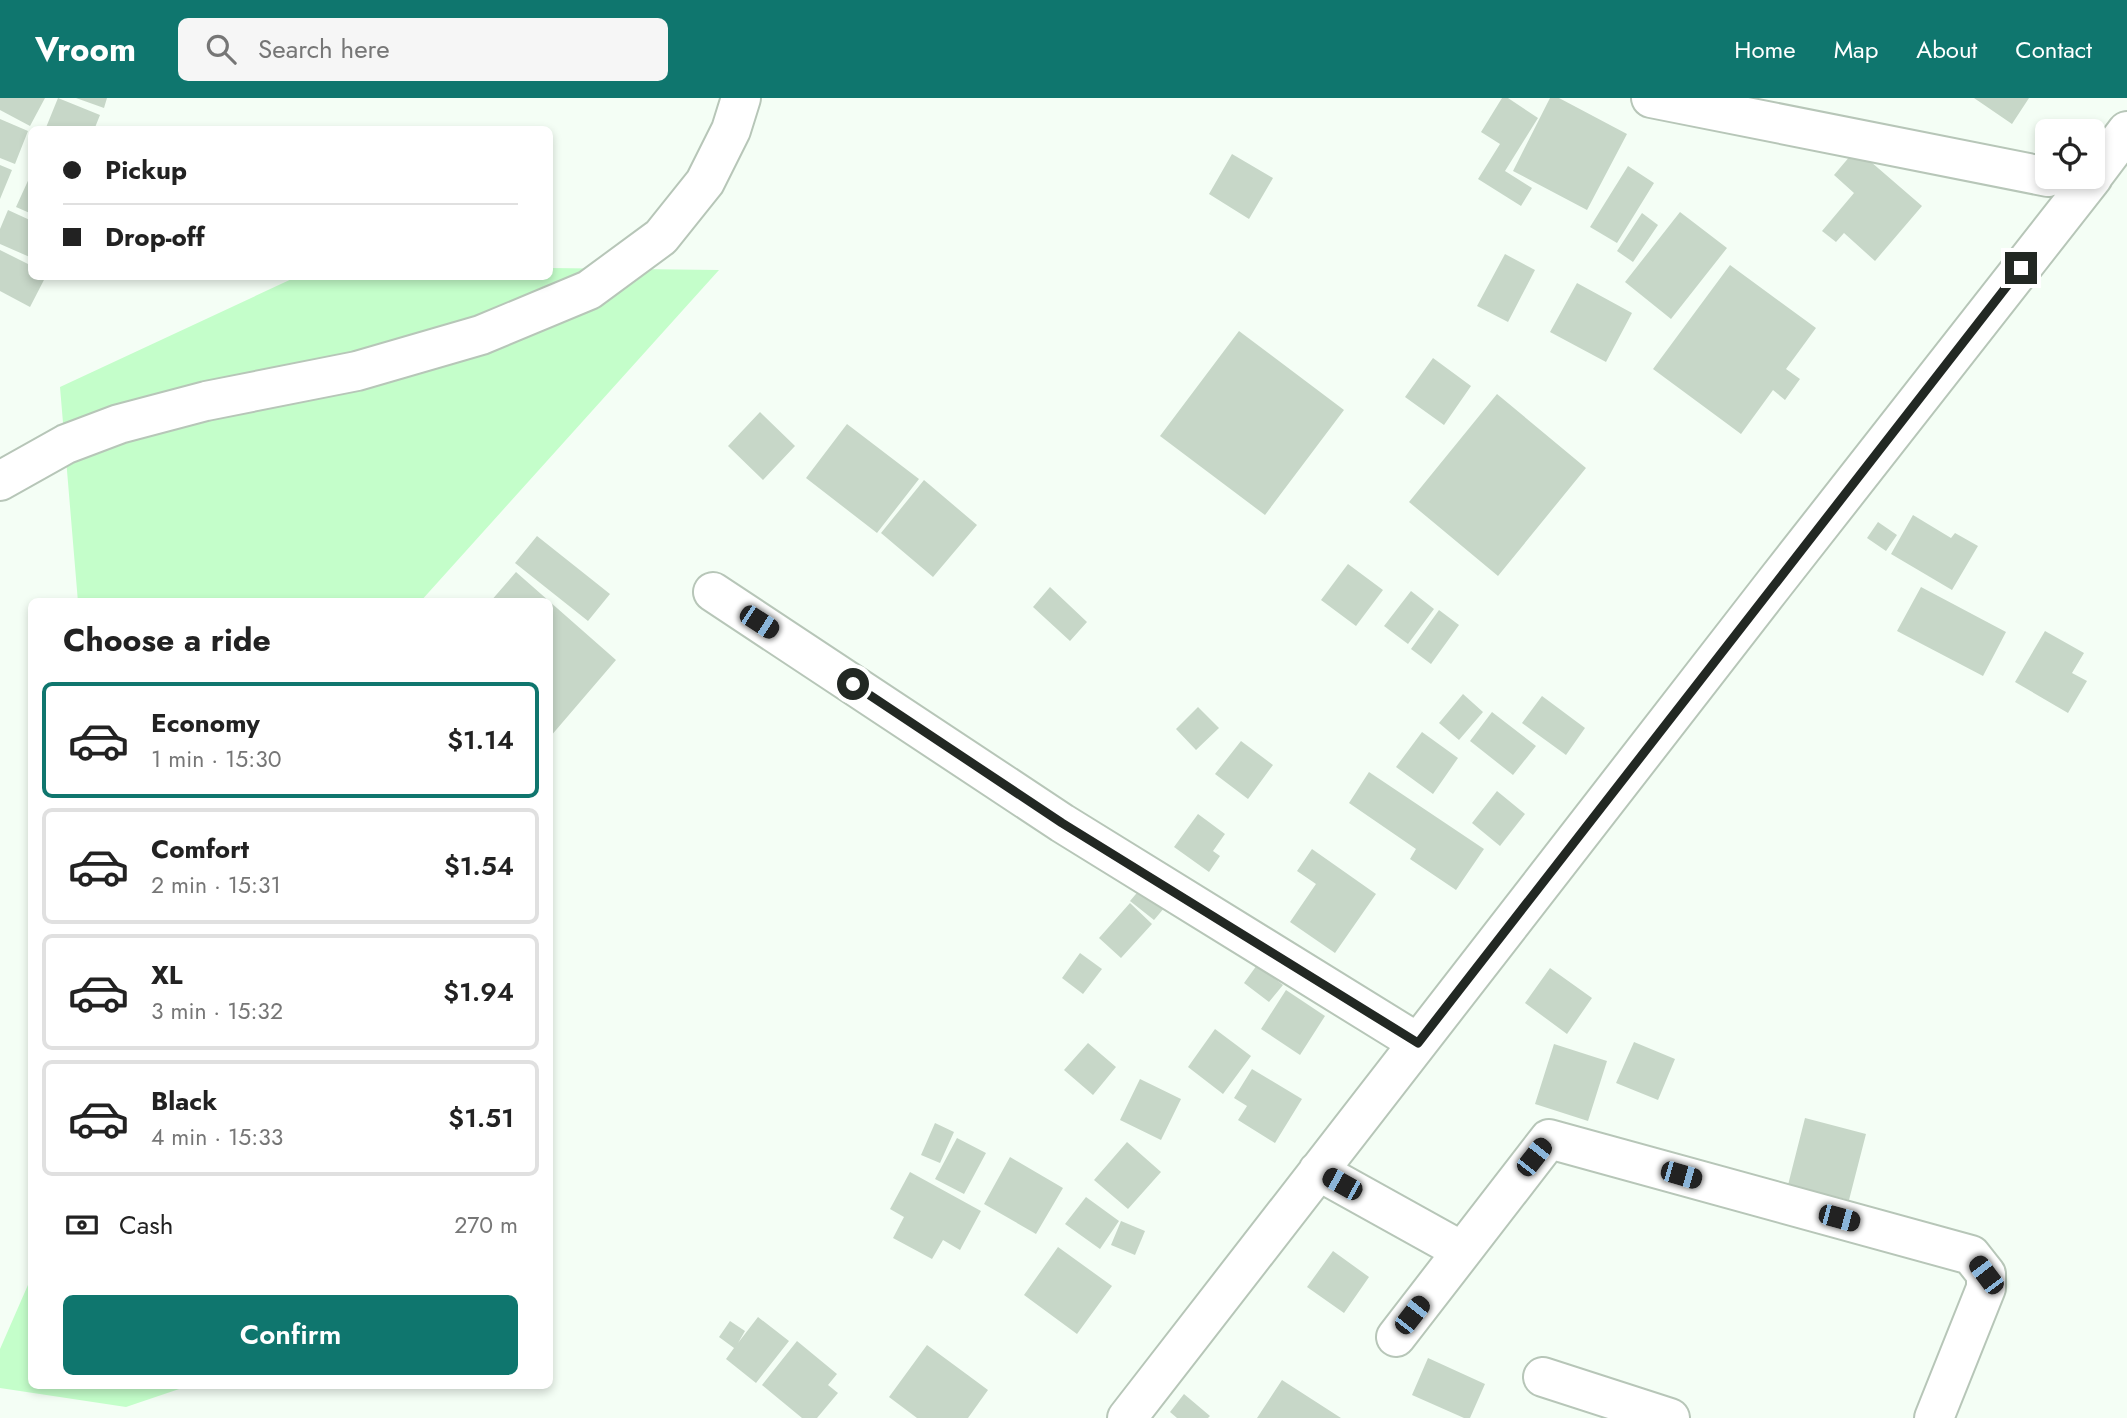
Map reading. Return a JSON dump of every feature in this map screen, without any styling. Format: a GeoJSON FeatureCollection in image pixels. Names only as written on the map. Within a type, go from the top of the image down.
{"type":"FeatureCollection","features":[{"type":"Feature","properties":{"kind":"street"},"geometry":{"type":"LineString","coordinates":[[0,481],[66,444],[120,424],[206,401],[357,371],[431,350],[481,335],[589,290],[661,237],[705,182],[731,130],[741,98]]}},
{"type":"Feature","properties":{"kind":"street"},"geometry":{"type":"LineString","coordinates":[[1651,98],[2035,174]]}},
{"type":"Feature","properties":{"kind":"street"},"geometry":{"type":"LineString","coordinates":[[2105,160],[2127,131]]}},
{"type":"Feature","properties":{"kind":"street"},"geometry":{"type":"LineString","coordinates":[[1127,1418],[2083,189]]}},
{"type":"Feature","properties":{"kind":"street"},"geometry":{"type":"LineString","coordinates":[[713,592],[1062,823],[1418,1043]]}},
{"type":"Feature","properties":{"kind":"street"},"geometry":{"type":"LineString","coordinates":[[1396,1337],[1549,1139],[1971,1255],[1986,1275],[1986,1289],[1934,1418]]}},
{"type":"Feature","properties":{"kind":"street"},"geometry":{"type":"LineString","coordinates":[[1318,1171],[1462,1251]]}},
{"type":"Feature","properties":{"kind":"street"},"geometry":{"type":"LineString","coordinates":[[1543,1377],[1670,1418]]}},
{"type":"Feature","properties":{"kind":"green space"},"geometry":{"type":"Polygon","coordinates":[[[553,268],[719,270],[424,598],[78,598],[60,387],[290,280],[553,280],[553,268]]]}},
{"type":"Feature","properties":{"kind":"green space"},"geometry":{"type":"Polygon","coordinates":[[[28,1285],[28,1389],[179,1389],[126,1407],[0,1388],[0,1349],[28,1285]]]}},
{"type":"Feature","properties":{"kind":"building"},"geometry":{"type":"Polygon","coordinates":[[[0,98],[45,98],[30,126],[0,110],[0,98]]]}},
{"type":"Feature","properties":{"kind":"building"},"geometry":{"type":"Polygon","coordinates":[[[58,98],[100,115],[96,126],[47,126],[58,98]]]}},
{"type":"Feature","properties":{"kind":"building"},"geometry":{"type":"Polygon","coordinates":[[[76,98],[107,98],[104,108],[76,98]]]}},
{"type":"Feature","properties":{"kind":"building"},"geometry":{"type":"Polygon","coordinates":[[[1502,98],[1508,98],[1538,118],[1505,171],[1532,188],[1521,206],[1478,179],[1500,144],[1481,132],[1502,98]]]}},
{"type":"Feature","properties":{"kind":"building"},"geometry":{"type":"Polygon","coordinates":[[[1550,98],[1559,98],[1627,134],[1587,210],[1513,171],[1550,98]]]}},
{"type":"Feature","properties":{"kind":"building"},"geometry":{"type":"Polygon","coordinates":[[[1974,98],[2029,98],[2012,124],[1974,98]]]}},
{"type":"Feature","properties":{"kind":"building"},"geometry":{"type":"Polygon","coordinates":[[[0,119],[28,131],[15,164],[0,158],[0,119]]]}},
{"type":"Feature","properties":{"kind":"building"},"geometry":{"type":"Polygon","coordinates":[[[1856,149],[1922,206],[1875,261],[1844,233],[1836,242],[1822,231],[1854,193],[1834,175],[1856,149]]]}},
{"type":"Feature","properties":{"kind":"building"},"geometry":{"type":"Polygon","coordinates":[[[1232,154],[1273,178],[1249,219],[1209,194],[1232,154]]]}},
{"type":"Feature","properties":{"kind":"building"},"geometry":{"type":"Polygon","coordinates":[[[0,165],[12,170],[0,199],[0,165]]]}},
{"type":"Feature","properties":{"kind":"building"},"geometry":{"type":"Polygon","coordinates":[[[1628,166],[1654,183],[1617,243],[1590,227],[1628,166]]]}},
{"type":"Feature","properties":{"kind":"building"},"geometry":{"type":"Polygon","coordinates":[[[28,181],[28,212],[16,207],[28,181]]]}},
{"type":"Feature","properties":{"kind":"building"},"geometry":{"type":"Polygon","coordinates":[[[8,210],[28,219],[28,256],[0,244],[0,229],[8,210]]]}},
{"type":"Feature","properties":{"kind":"building"},"geometry":{"type":"Polygon","coordinates":[[[1680,212],[1727,248],[1671,319],[1625,282],[1680,212]]]}},
{"type":"Feature","properties":{"kind":"building"},"geometry":{"type":"Polygon","coordinates":[[[1642,213],[1658,225],[1633,262],[1617,251],[1642,213]]]}},
{"type":"Feature","properties":{"kind":"building"},"geometry":{"type":"Polygon","coordinates":[[[0,250],[28,264],[28,280],[44,280],[30,307],[0,291],[0,250]]]}},
{"type":"Feature","properties":{"kind":"building"},"geometry":{"type":"Polygon","coordinates":[[[1505,254],[1535,270],[1508,322],[1477,306],[1505,254]]]}},
{"type":"Feature","properties":{"kind":"building"},"geometry":{"type":"Polygon","coordinates":[[[1730,265],[1816,328],[1786,369],[1800,379],[1785,400],[1773,390],[1741,434],[1653,369],[1730,265]]]}},
{"type":"Feature","properties":{"kind":"building"},"geometry":{"type":"Polygon","coordinates":[[[1577,283],[1632,313],[1606,362],[1550,332],[1577,283]]]}},
{"type":"Feature","properties":{"kind":"building"},"geometry":{"type":"Polygon","coordinates":[[[1239,331],[1344,410],[1265,515],[1160,436],[1239,331]]]}},
{"type":"Feature","properties":{"kind":"building"},"geometry":{"type":"Polygon","coordinates":[[[1433,358],[1471,386],[1444,425],[1405,397],[1433,358]]]}},
{"type":"Feature","properties":{"kind":"building"},"geometry":{"type":"Polygon","coordinates":[[[1497,394],[1586,468],[1498,576],[1409,502],[1497,394]]]}},
{"type":"Feature","properties":{"kind":"building"},"geometry":{"type":"Polygon","coordinates":[[[760,412],[795,446],[763,480],[728,446],[760,412]]]}},
{"type":"Feature","properties":{"kind":"building"},"geometry":{"type":"Polygon","coordinates":[[[847,424],[919,479],[877,533],[806,478],[847,424]]]}},
{"type":"Feature","properties":{"kind":"building"},"geometry":{"type":"Polygon","coordinates":[[[924,480],[977,525],[933,577],[881,533],[924,480]]]}},
{"type":"Feature","properties":{"kind":"building"},"geometry":{"type":"Polygon","coordinates":[[[1913,515],[1951,538],[1955,533],[1978,546],[1952,590],[1891,554],[1913,515]]]}},
{"type":"Feature","properties":{"kind":"building"},"geometry":{"type":"Polygon","coordinates":[[[1878,522],[1897,535],[1886,551],[1867,538],[1878,522]]]}},
{"type":"Feature","properties":{"kind":"building"},"geometry":{"type":"Polygon","coordinates":[[[537,536],[610,594],[588,621],[515,563],[537,536]]]}},
{"type":"Feature","properties":{"kind":"building"},"geometry":{"type":"Polygon","coordinates":[[[1348,564],[1383,590],[1356,626],[1321,600],[1348,564]]]}},
{"type":"Feature","properties":{"kind":"building"},"geometry":{"type":"Polygon","coordinates":[[[516,572],[546,598],[493,598],[516,572]]]}},
{"type":"Feature","properties":{"kind":"building"},"geometry":{"type":"Polygon","coordinates":[[[1050,587],[1087,622],[1070,641],[1033,607],[1050,587]]]}},
{"type":"Feature","properties":{"kind":"building"},"geometry":{"type":"Polygon","coordinates":[[[1921,587],[2006,632],[1983,676],[1897,631],[1921,587]]]}},
{"type":"Feature","properties":{"kind":"building"},"geometry":{"type":"Polygon","coordinates":[[[1411,591],[1434,609],[1408,644],[1384,626],[1411,591]]]}},
{"type":"Feature","properties":{"kind":"building"},"geometry":{"type":"Polygon","coordinates":[[[553,605],[616,660],[553,734],[553,605]]]}},
{"type":"Feature","properties":{"kind":"building"},"geometry":{"type":"Polygon","coordinates":[[[1439,610],[1459,625],[1431,664],[1411,649],[1439,610]]]}},
{"type":"Feature","properties":{"kind":"building"},"geometry":{"type":"Polygon","coordinates":[[[2045,631],[2084,653],[2072,673],[2087,681],[2068,713],[2015,682],[2045,631]]]}},
{"type":"Feature","properties":{"kind":"building"},"geometry":{"type":"Polygon","coordinates":[[[1463,694],[1483,712],[1459,740],[1439,723],[1463,694]]]}},
{"type":"Feature","properties":{"kind":"building"},"geometry":{"type":"Polygon","coordinates":[[[1542,696],[1585,728],[1566,755],[1522,723],[1542,696]]]}},
{"type":"Feature","properties":{"kind":"building"},"geometry":{"type":"Polygon","coordinates":[[[1198,707],[1219,728],[1196,750],[1176,729],[1198,707]]]}},
{"type":"Feature","properties":{"kind":"building"},"geometry":{"type":"Polygon","coordinates":[[[1492,712],[1536,746],[1513,775],[1470,741],[1492,712]]]}},
{"type":"Feature","properties":{"kind":"building"},"geometry":{"type":"Polygon","coordinates":[[[1422,732],[1458,758],[1433,794],[1396,767],[1422,732]]]}},
{"type":"Feature","properties":{"kind":"building"},"geometry":{"type":"Polygon","coordinates":[[[1241,741],[1273,765],[1248,799],[1215,774],[1241,741]]]}},
{"type":"Feature","properties":{"kind":"building"},"geometry":{"type":"Polygon","coordinates":[[[1369,772],[1484,849],[1456,890],[1410,859],[1416,849],[1349,803],[1369,772]]]}},
{"type":"Feature","properties":{"kind":"building"},"geometry":{"type":"Polygon","coordinates":[[[1497,791],[1525,814],[1500,846],[1472,823],[1497,791]]]}},
{"type":"Feature","properties":{"kind":"building"},"geometry":{"type":"Polygon","coordinates":[[[1198,814],[1225,834],[1213,851],[1220,856],[1209,872],[1174,847],[1198,814]]]}},
{"type":"Feature","properties":{"kind":"building"},"geometry":{"type":"Polygon","coordinates":[[[1312,849],[1376,894],[1335,953],[1290,922],[1316,884],[1297,871],[1312,849]]]}},
{"type":"Feature","properties":{"kind":"building"},"geometry":{"type":"Polygon","coordinates":[[[1141,888],[1165,907],[1154,920],[1130,901],[1141,888]]]}},
{"type":"Feature","properties":{"kind":"building"},"geometry":{"type":"Polygon","coordinates":[[[1130,903],[1152,924],[1121,958],[1099,938],[1130,903]]]}},
{"type":"Feature","properties":{"kind":"building"},"geometry":{"type":"Polygon","coordinates":[[[1080,953],[1102,969],[1083,994],[1062,978],[1080,953]]]}},
{"type":"Feature","properties":{"kind":"building"},"geometry":{"type":"Polygon","coordinates":[[[1257,965],[1283,985],[1269,1002],[1244,983],[1257,965]]]}},
{"type":"Feature","properties":{"kind":"building"},"geometry":{"type":"Polygon","coordinates":[[[1550,968],[1592,998],[1567,1034],[1525,1003],[1550,968]]]}},
{"type":"Feature","properties":{"kind":"building"},"geometry":{"type":"Polygon","coordinates":[[[1286,990],[1325,1016],[1300,1055],[1261,1029],[1286,990]]]}},
{"type":"Feature","properties":{"kind":"building"},"geometry":{"type":"Polygon","coordinates":[[[1215,1029],[1251,1056],[1223,1094],[1188,1067],[1215,1029]]]}},
{"type":"Feature","properties":{"kind":"building"},"geometry":{"type":"Polygon","coordinates":[[[1634,1042],[1675,1059],[1658,1100],[1616,1083],[1634,1042]]]}},
{"type":"Feature","properties":{"kind":"building"},"geometry":{"type":"Polygon","coordinates":[[[1088,1043],[1116,1067],[1093,1095],[1064,1070],[1088,1043]]]}},
{"type":"Feature","properties":{"kind":"building"},"geometry":{"type":"Polygon","coordinates":[[[1554,1044],[1607,1061],[1588,1121],[1535,1104],[1554,1044]]]}},
{"type":"Feature","properties":{"kind":"building"},"geometry":{"type":"Polygon","coordinates":[[[1252,1069],[1302,1099],[1275,1143],[1238,1120],[1247,1106],[1234,1098],[1252,1069]]]}},
{"type":"Feature","properties":{"kind":"building"},"geometry":{"type":"Polygon","coordinates":[[[1140,1079],[1181,1099],[1161,1140],[1120,1120],[1140,1079]]]}},
{"type":"Feature","properties":{"kind":"building"},"geometry":{"type":"Polygon","coordinates":[[[1805,1118],[1866,1134],[1849,1200],[1788,1185],[1805,1118]]]}},
{"type":"Feature","properties":{"kind":"building"},"geometry":{"type":"Polygon","coordinates":[[[935,1123],[954,1132],[940,1163],[921,1155],[935,1123]]]}},
{"type":"Feature","properties":{"kind":"building"},"geometry":{"type":"Polygon","coordinates":[[[957,1138],[986,1153],[964,1194],[935,1179],[957,1138]]]}},
{"type":"Feature","properties":{"kind":"building"},"geometry":{"type":"Polygon","coordinates":[[[1127,1142],[1161,1172],[1128,1209],[1094,1180],[1127,1142]]]}},
{"type":"Feature","properties":{"kind":"building"},"geometry":{"type":"Polygon","coordinates":[[[1010,1157],[1063,1188],[1036,1234],[984,1204],[1010,1157]]]}},
{"type":"Feature","properties":{"kind":"building"},"geometry":{"type":"Polygon","coordinates":[[[910,1172],[981,1211],[960,1250],[943,1240],[932,1259],[893,1238],[904,1217],[890,1209],[910,1172]]]}},
{"type":"Feature","properties":{"kind":"building"},"geometry":{"type":"Polygon","coordinates":[[[1086,1197],[1119,1221],[1100,1249],[1065,1224],[1086,1197]]]}},
{"type":"Feature","properties":{"kind":"building"},"geometry":{"type":"Polygon","coordinates":[[[1121,1221],[1145,1231],[1135,1255],[1111,1245],[1121,1221]]]}},
{"type":"Feature","properties":{"kind":"building"},"geometry":{"type":"Polygon","coordinates":[[[1058,1247],[1112,1286],[1077,1334],[1024,1295],[1058,1247]]]}},
{"type":"Feature","properties":{"kind":"building"},"geometry":{"type":"Polygon","coordinates":[[[1333,1251],[1369,1277],[1344,1313],[1307,1287],[1333,1251]]]}},
{"type":"Feature","properties":{"kind":"building"},"geometry":{"type":"Polygon","coordinates":[[[758,1317],[789,1341],[756,1383],[726,1359],[734,1348],[719,1337],[730,1321],[745,1331],[738,1343],[758,1317]]]}},
{"type":"Feature","properties":{"kind":"building"},"geometry":{"type":"Polygon","coordinates":[[[797,1341],[837,1374],[828,1385],[838,1393],[817,1418],[802,1418],[762,1385],[797,1341]]]}},
{"type":"Feature","properties":{"kind":"building"},"geometry":{"type":"Polygon","coordinates":[[[927,1345],[988,1390],[968,1418],[917,1418],[889,1397],[927,1345]]]}},
{"type":"Feature","properties":{"kind":"building"},"geometry":{"type":"Polygon","coordinates":[[[1428,1358],[1485,1384],[1470,1418],[1464,1418],[1412,1395],[1428,1358]]]}},
{"type":"Feature","properties":{"kind":"building"},"geometry":{"type":"Polygon","coordinates":[[[1282,1380],[1341,1418],[1257,1418],[1282,1380]]]}},
{"type":"Feature","properties":{"kind":"building"},"geometry":{"type":"Polygon","coordinates":[[[1184,1394],[1210,1416],[1177,1418],[1170,1412],[1184,1394]]]}},
{"type":"Feature","properties":{"kind":"route"},"geometry":{"type":"LineString","coordinates":[[853,684],[1062,823],[1418,1043],[2021,268]]}}]}
